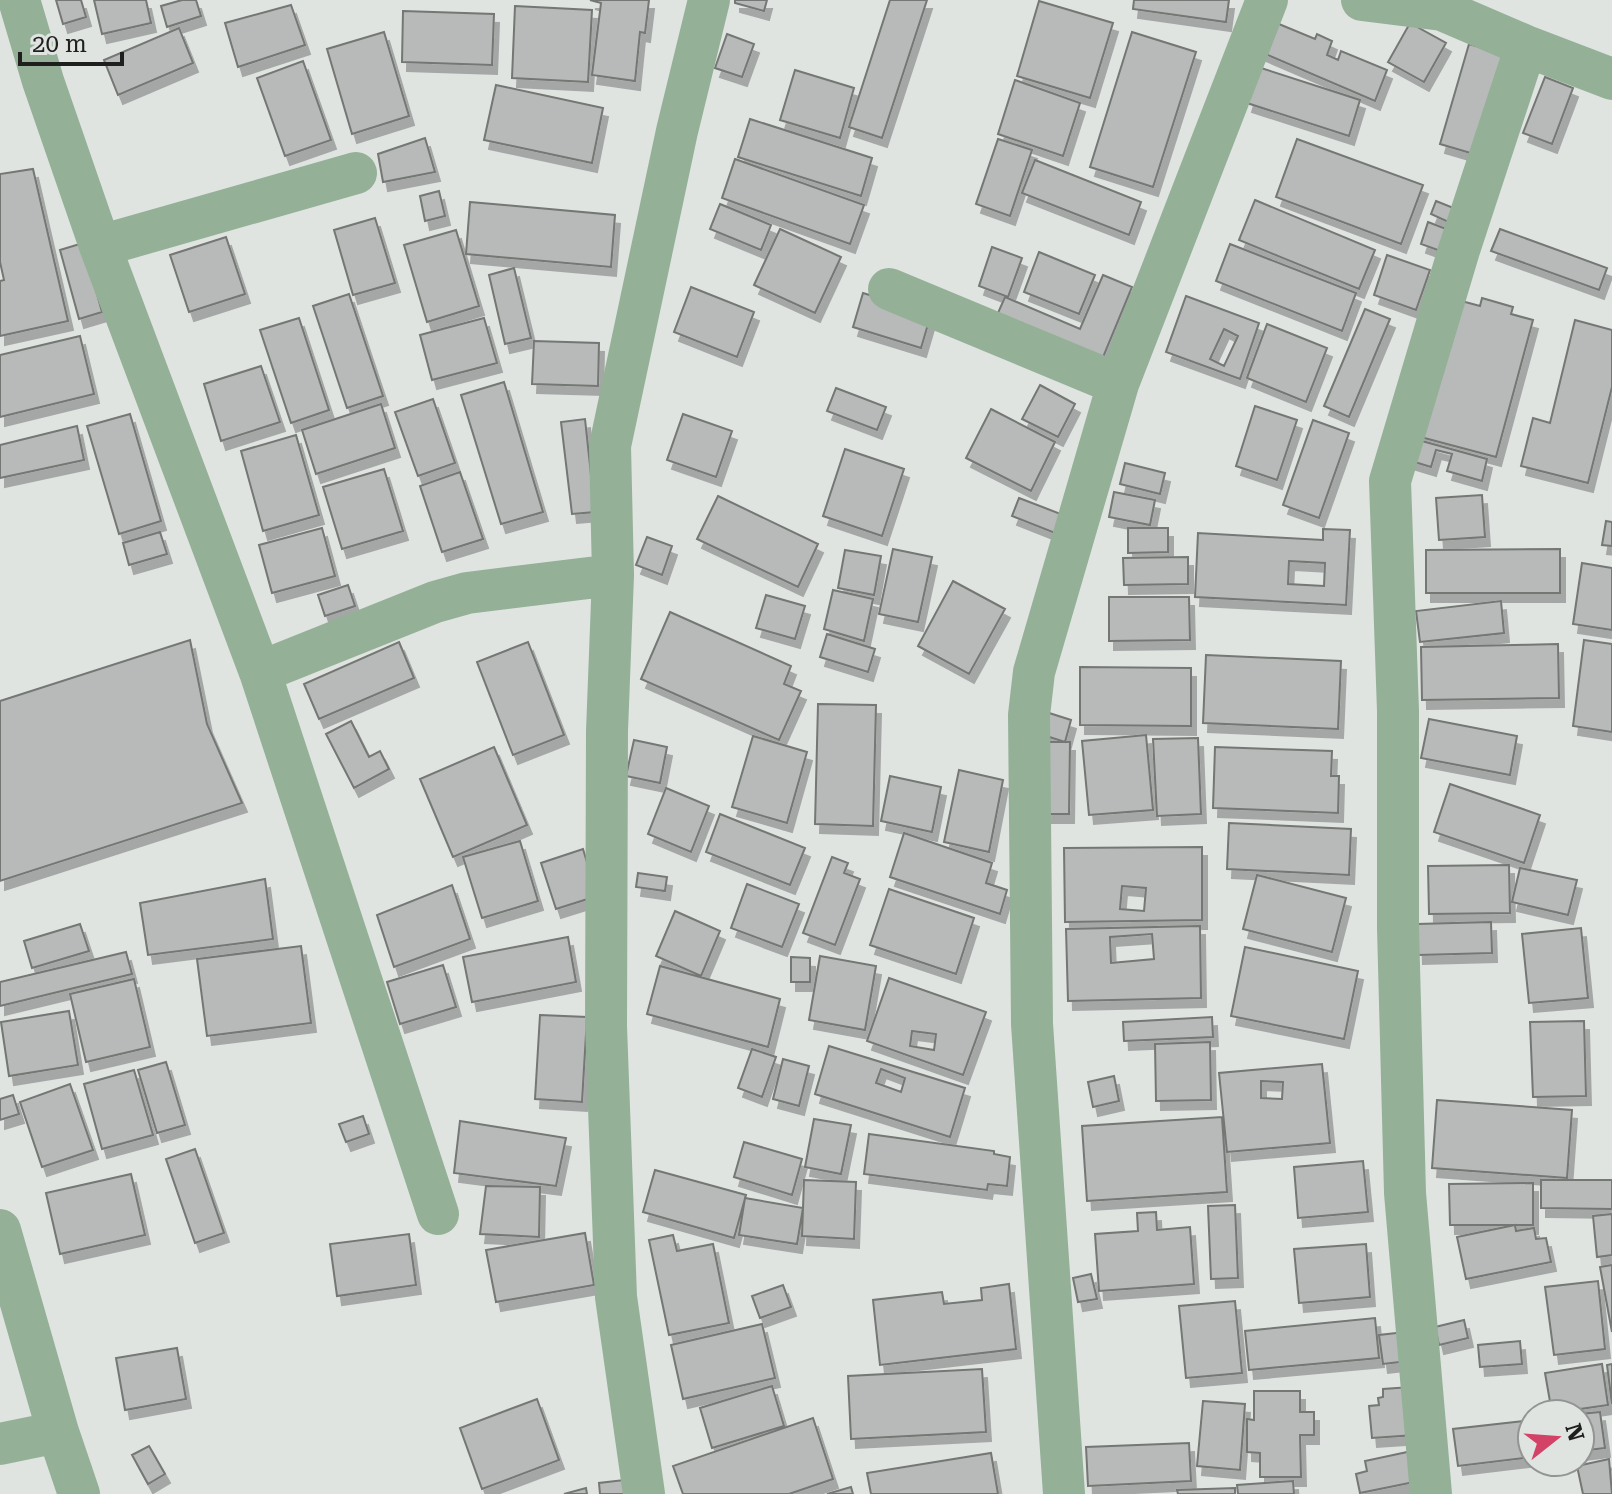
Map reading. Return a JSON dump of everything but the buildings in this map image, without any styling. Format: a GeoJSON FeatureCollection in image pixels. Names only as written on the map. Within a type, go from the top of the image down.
{"type":"FeatureCollection","features":[{"type":"Feature","properties":{"kind":"street"},"geometry":{"type":"LineString","coordinates":[[19,0],[43,81],[100,246],[260,672],[438,1214]]}},
{"type":"Feature","properties":{"kind":"street"},"geometry":{"type":"LineString","coordinates":[[644,1494],[616,1297],[606,1026],[607,731],[613,575],[610,446],[677,131],[709,0]]}},
{"type":"Feature","properties":{"kind":"street"},"geometry":{"type":"LineString","coordinates":[[1064,1494],[1032,1024],[1029,715],[1034,672],[1118,384],[1267,0]]}},
{"type":"Feature","properties":{"kind":"street"},"geometry":{"type":"LineString","coordinates":[[1362,0],[1442,10],[1612,79]]}},
{"type":"Feature","properties":{"kind":"street"},"geometry":{"type":"LineString","coordinates":[[1431,1494],[1405,1193],[1398,928],[1398,711],[1390,481],[1459,250],[1526,46]]}},
{"type":"Feature","properties":{"kind":"street"},"geometry":{"type":"LineString","coordinates":[[100,246],[356,173]]}},
{"type":"Feature","properties":{"kind":"street"},"geometry":{"type":"LineString","coordinates":[[889,289],[1118,384]]}},
{"type":"Feature","properties":{"kind":"street"},"geometry":{"type":"LineString","coordinates":[[260,672],[435,602],[467,593],[613,575]]}},
{"type":"Feature","properties":{"kind":"street"},"geometry":{"type":"LineString","coordinates":[[0,1230],[79,1494]]}},
{"type":"Feature","properties":{"kind":"street"},"geometry":{"type":"LineString","coordinates":[[0,1444],[58,1432]]}}]}
